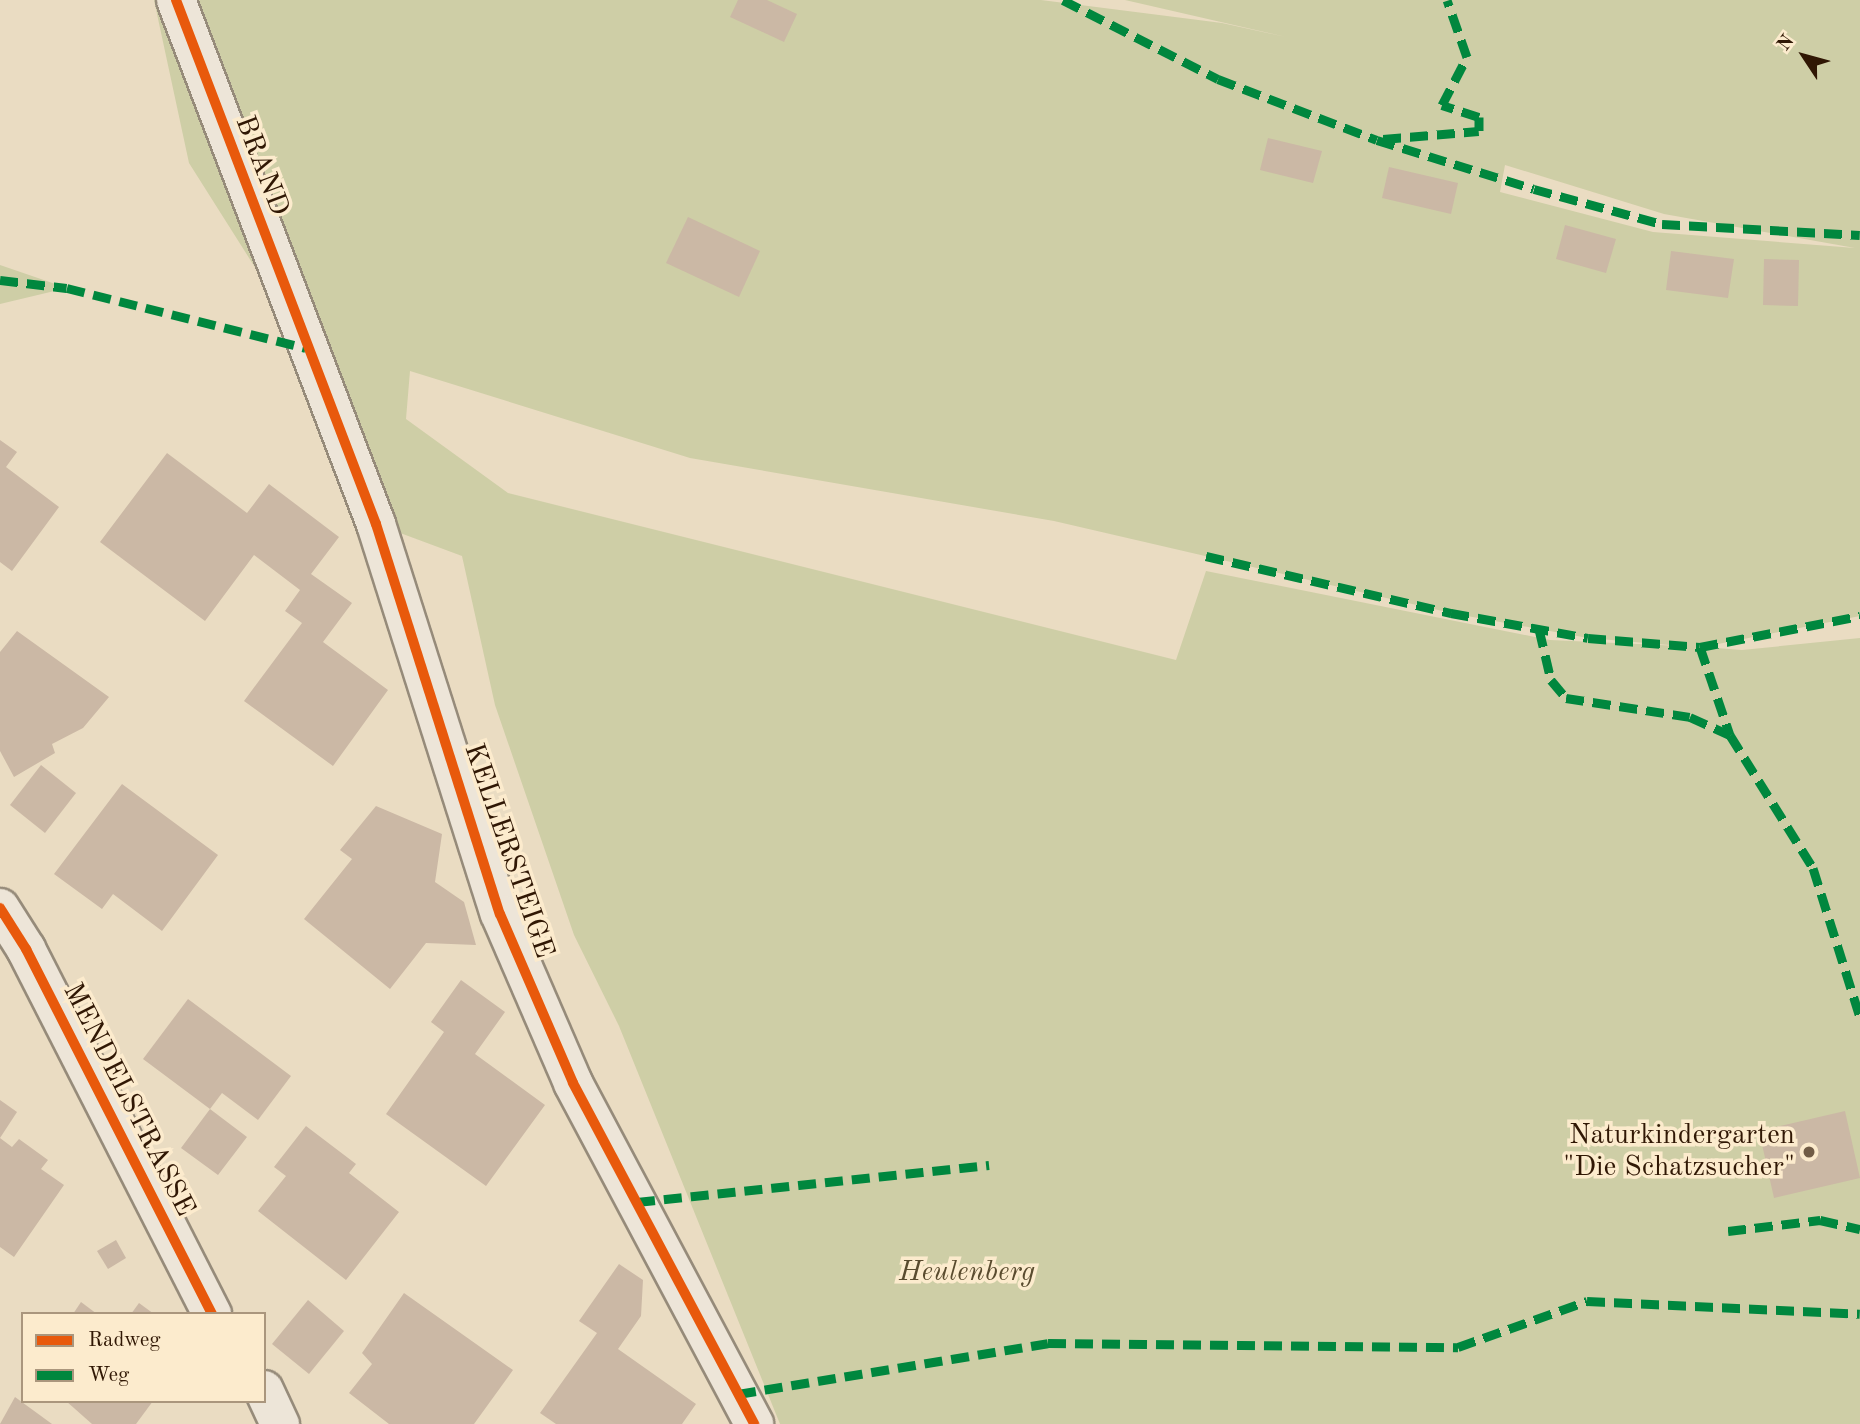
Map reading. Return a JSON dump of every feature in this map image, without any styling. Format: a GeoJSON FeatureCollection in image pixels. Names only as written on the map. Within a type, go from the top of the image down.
{"type":"FeatureCollection","features":[{"type":"Feature","properties":{"kind":"street","name":"BRAND"},"geometry":{"type":"LineString","coordinates":[[176,0],[306,348]]}},
{"type":"Feature","properties":{"kind":"street","name":"KELLERSTEIGE"},"geometry":{"type":"LineString","coordinates":[[306,348],[376,524],[500,914],[573,1083],[754,1424]]}},
{"type":"Feature","properties":{"kind":"street","name":"MENDELSTRASSE"},"geometry":{"type":"LineString","coordinates":[[0,908],[26,949],[211,1312]]}},
{"type":"Feature","properties":{"kind":"street"},"geometry":{"type":"LineString","coordinates":[[266,1394],[280,1424]]}},
{"type":"Feature","properties":{"kind":"green space","name":"Heulenberg"},"geometry":{"type":"Polygon","coordinates":[[[154,0],[1041,0],[1222,23],[1286,37],[1125,0],[1860,0],[1860,616],[1703,647],[1742,650],[1860,638],[1860,1424],[780,1424],[619,1026],[574,935],[495,705],[462,556],[376,524],[306,348],[189,163],[154,0]],[[1505,165],[1500,192],[1653,232],[1855,248],[1664,214],[1505,165]],[[410,371],[406,419],[508,493],[1176,660],[1206,571],[1550,640],[1681,646],[1588,638],[1451,613],[1054,521],[690,458],[410,371]]]}},
{"type":"Feature","properties":{"kind":"green space"},"geometry":{"type":"Polygon","coordinates":[[[0,265],[67,288],[0,304],[0,265]]]}},
{"type":"Feature","properties":{"kind":"building"},"geometry":{"type":"Polygon","coordinates":[[[738,0],[767,0],[797,14],[784,42],[730,17],[738,0]]]}},
{"type":"Feature","properties":{"kind":"building"},"geometry":{"type":"Polygon","coordinates":[[[1268,138],[1322,151],[1313,183],[1260,170],[1268,138]]]}},
{"type":"Feature","properties":{"kind":"building"},"geometry":{"type":"Polygon","coordinates":[[[1389,167],[1458,183],[1451,214],[1382,198],[1389,167]]]}},
{"type":"Feature","properties":{"kind":"building"},"geometry":{"type":"Polygon","coordinates":[[[688,217],[760,251],[739,297],[666,263],[688,217]]]}},
{"type":"Feature","properties":{"kind":"building"},"geometry":{"type":"Polygon","coordinates":[[[1565,225],[1616,239],[1606,273],[1556,259],[1565,225]]]}},
{"type":"Feature","properties":{"kind":"building"},"geometry":{"type":"Polygon","coordinates":[[[1671,251],[1734,259],[1728,298],[1666,290],[1671,251]]]}},
{"type":"Feature","properties":{"kind":"building"},"geometry":{"type":"Polygon","coordinates":[[[1764,259],[1799,260],[1798,306],[1763,305],[1764,259]]]}},
{"type":"Feature","properties":{"kind":"building"},"geometry":{"type":"Polygon","coordinates":[[[0,440],[17,452],[6,467],[59,507],[12,571],[0,562],[0,440]]]}},
{"type":"Feature","properties":{"kind":"building"},"geometry":{"type":"Polygon","coordinates":[[[167,453],[247,513],[269,484],[339,537],[311,574],[352,603],[323,642],[388,690],[333,766],[244,701],[302,623],[285,611],[300,590],[254,555],[205,621],[100,542],[167,453]]]}},
{"type":"Feature","properties":{"kind":"building"},"geometry":{"type":"Polygon","coordinates":[[[17,631],[109,697],[83,728],[52,744],[55,753],[14,777],[0,751],[0,652],[17,631]]]}},
{"type":"Feature","properties":{"kind":"building"},"geometry":{"type":"Polygon","coordinates":[[[41,765],[76,793],[45,833],[10,805],[41,765]]]}},
{"type":"Feature","properties":{"kind":"building"},"geometry":{"type":"Polygon","coordinates":[[[122,784],[218,855],[162,931],[113,894],[102,909],[54,874],[122,784]]]}},
{"type":"Feature","properties":{"kind":"building"},"geometry":{"type":"Polygon","coordinates":[[[376,806],[442,834],[435,882],[464,902],[476,945],[426,943],[390,989],[304,919],[352,859],[340,850],[376,806]]]}},
{"type":"Feature","properties":{"kind":"building"},"geometry":{"type":"Polygon","coordinates":[[[461,980],[505,1012],[475,1054],[545,1105],[486,1186],[386,1114],[444,1032],[431,1022],[461,980]]]}},
{"type":"Feature","properties":{"kind":"building"},"geometry":{"type":"Polygon","coordinates":[[[188,999],[291,1076],[258,1120],[222,1093],[210,1109],[143,1059],[188,999]]]}},
{"type":"Feature","properties":{"kind":"building"},"geometry":{"type":"Polygon","coordinates":[[[0,1100],[17,1112],[0,1138],[0,1100]]]}},
{"type":"Feature","properties":{"kind":"building"},"geometry":{"type":"Polygon","coordinates":[[[210,1109],[247,1137],[218,1175],[181,1148],[210,1109]]]}},
{"type":"Feature","properties":{"kind":"building","name":"Naturkindergarten \"Die Schatzsucher\""},"geometry":{"type":"Polygon","coordinates":[[[1845,1111],[1860,1178],[1774,1198],[1759,1131],[1845,1111]]]}},
{"type":"Feature","properties":{"kind":"building"},"geometry":{"type":"Polygon","coordinates":[[[306,1126],[356,1164],[349,1173],[399,1212],[346,1280],[258,1211],[286,1176],[274,1167],[306,1126]]]}},
{"type":"Feature","properties":{"kind":"building"},"geometry":{"type":"Polygon","coordinates":[[[0,1138],[12,1147],[19,1139],[48,1160],[41,1169],[64,1185],[14,1257],[0,1247],[0,1138]]]}},
{"type":"Feature","properties":{"kind":"building"},"geometry":{"type":"Polygon","coordinates":[[[116,1240],[126,1258],[108,1269],[97,1251],[116,1240]]]}},
{"type":"Feature","properties":{"kind":"building"},"geometry":{"type":"Polygon","coordinates":[[[619,1264],[643,1280],[641,1316],[618,1349],[696,1404],[682,1424],[556,1424],[540,1413],[597,1333],[579,1321],[619,1264]]]}},
{"type":"Feature","properties":{"kind":"building"},"geometry":{"type":"Polygon","coordinates":[[[404,1293],[513,1370],[474,1424],[389,1424],[349,1393],[372,1364],[362,1353],[404,1293]]]}},
{"type":"Feature","properties":{"kind":"building"},"geometry":{"type":"Polygon","coordinates":[[[308,1300],[344,1331],[309,1374],[272,1344],[308,1300]]]}},
{"type":"Feature","properties":{"kind":"building"},"geometry":{"type":"Polygon","coordinates":[[[81,1302],[94,1312],[74,1312],[81,1302]]]}},
{"type":"Feature","properties":{"kind":"building"},"geometry":{"type":"Polygon","coordinates":[[[139,1303],[151,1312],[132,1312],[139,1303]]]}},
{"type":"Feature","properties":{"kind":"building"},"geometry":{"type":"Polygon","coordinates":[[[15,1397],[52,1424],[0,1424],[15,1397]]]}},
{"type":"Feature","properties":{"kind":"building"},"geometry":{"type":"Polygon","coordinates":[[[68,1403],[152,1403],[136,1424],[92,1424],[68,1403]]]}},
{"type":"Feature","properties":{"kind":"marked path"},"geometry":{"type":"LineString","coordinates":[[1063,0],[1218,79],[1377,140],[1534,189],[1662,224],[1860,235]]}},
{"type":"Feature","properties":{"kind":"marked path"},"geometry":{"type":"LineString","coordinates":[[1383,139],[1479,131],[1479,117],[1442,105],[1467,57],[1447,0]]}},
{"type":"Feature","properties":{"kind":"marked path"},"geometry":{"type":"LineString","coordinates":[[0,280],[67,288],[306,348]]}},
{"type":"Feature","properties":{"kind":"marked path"},"geometry":{"type":"LineString","coordinates":[[1206,556],[1451,613],[1588,638],[1700,647],[1860,616]]}},
{"type":"Feature","properties":{"kind":"marked path"},"geometry":{"type":"LineString","coordinates":[[1539,629],[1551,680],[1566,698],[1690,717],[1730,735]]}},
{"type":"Feature","properties":{"kind":"marked path"},"geometry":{"type":"LineString","coordinates":[[1700,647],[1730,735],[1813,868],[1860,1017]]}},
{"type":"Feature","properties":{"kind":"marked path"},"geometry":{"type":"LineString","coordinates":[[637,1202],[989,1165]]}},
{"type":"Feature","properties":{"kind":"marked path"},"geometry":{"type":"LineString","coordinates":[[1728,1231],[1820,1220],[1860,1229]]}},
{"type":"Feature","properties":{"kind":"marked path"},"geometry":{"type":"LineString","coordinates":[[738,1394],[1048,1343],[1458,1347],[1587,1301],[1860,1314]]}},
{"type":"Feature","properties":{"kind":"cycle path"},"geometry":{"type":"LineString","coordinates":[[176,0],[376,524],[500,914],[573,1083],[754,1424]]}},
{"type":"Feature","properties":{"kind":"cycle path"},"geometry":{"type":"LineString","coordinates":[[0,908],[26,949],[211,1312]]}},
{"type":"Feature","properties":{"kind":"place","name":"Naturkindergarten \"Die Schatzsucher\""},"geometry":{"type":"Point","coordinates":[1809,1152]}}]}
